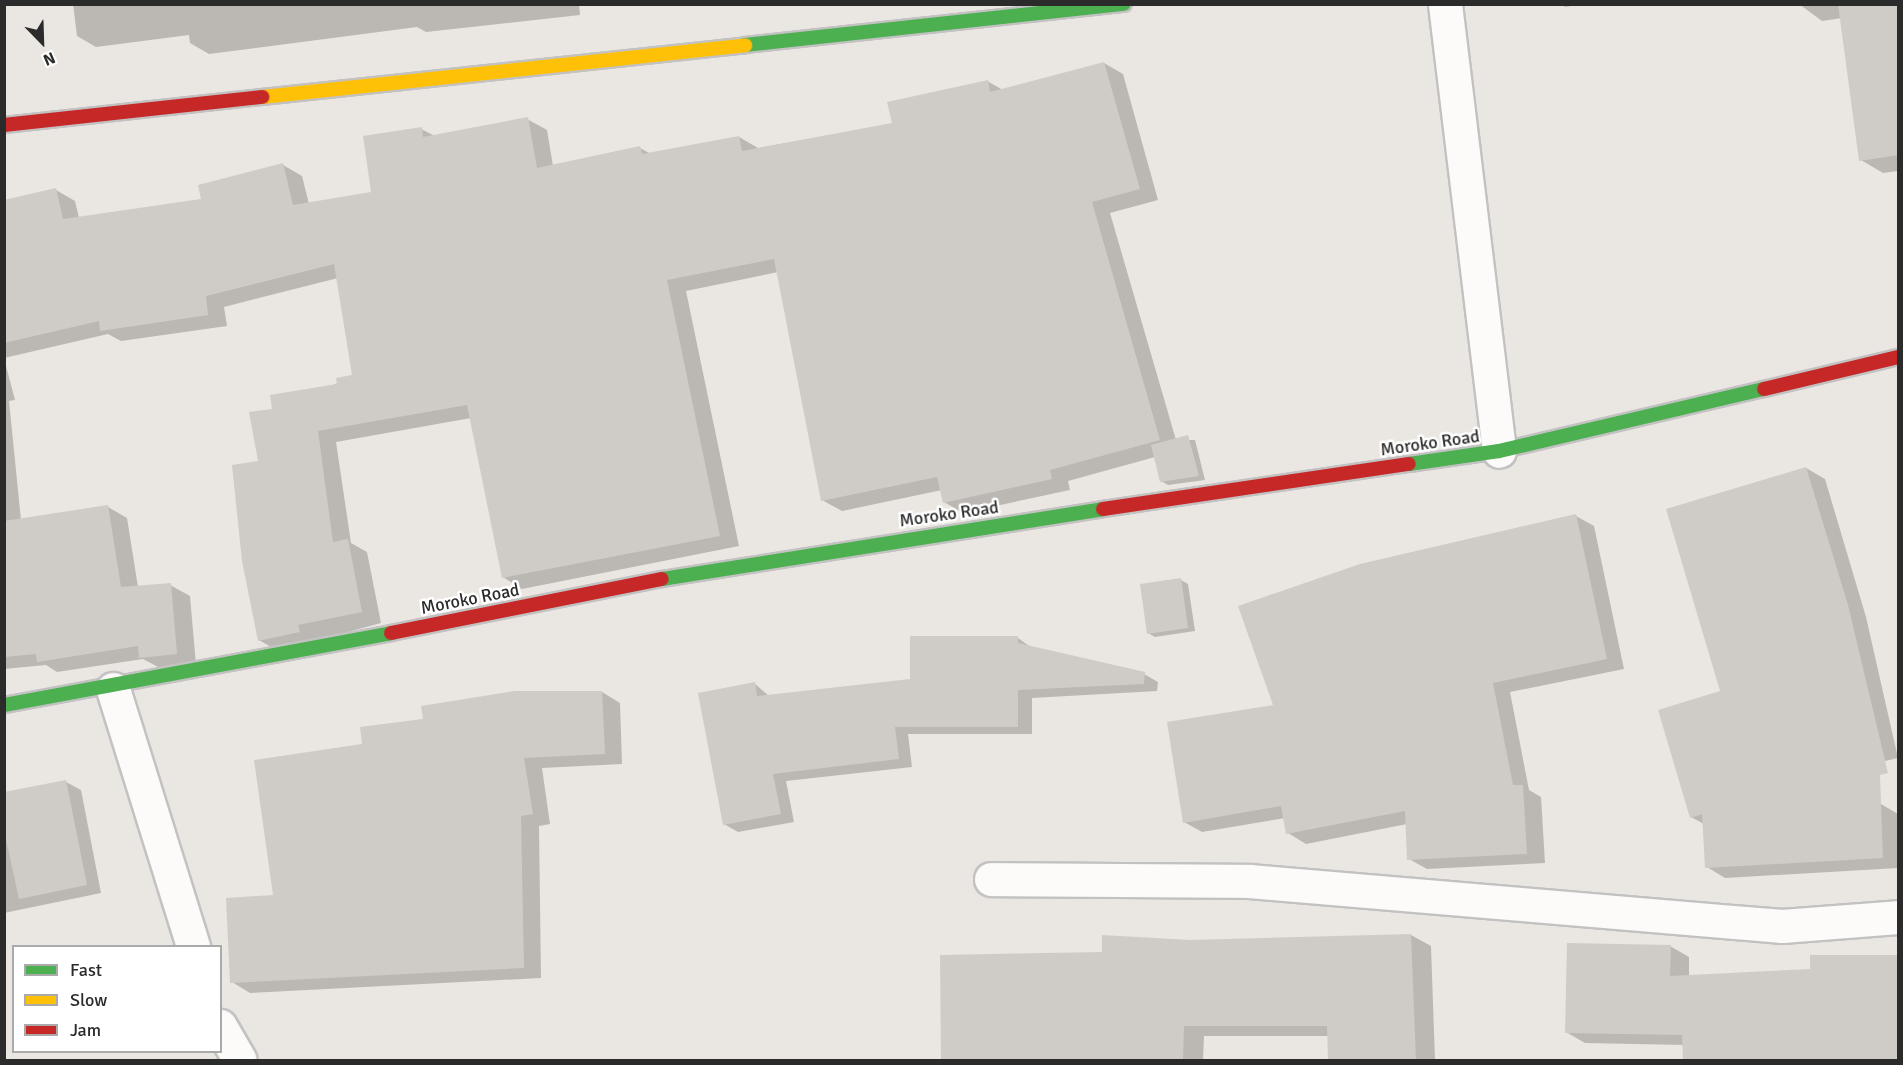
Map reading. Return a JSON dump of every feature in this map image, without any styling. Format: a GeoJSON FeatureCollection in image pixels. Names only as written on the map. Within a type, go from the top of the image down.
{"type":"FeatureCollection","features":[{"type":"Feature","properties":{"kind":"street"},"geometry":{"type":"LineString","coordinates":[[4,125],[1124,4]]}},
{"type":"Feature","properties":{"kind":"street"},"geometry":{"type":"LineString","coordinates":[[1445,4],[1499,451]]}},
{"type":"Feature","properties":{"kind":"street","name":"Moroko Road"},"geometry":{"type":"LineString","coordinates":[[4,705],[113,689],[747,562],[1499,451],[1899,357]]}},
{"type":"Feature","properties":{"kind":"street"},"geometry":{"type":"LineString","coordinates":[[113,689],[193,945]]}},
{"type":"Feature","properties":{"kind":"street"},"geometry":{"type":"LineString","coordinates":[[991,879],[1249,881],[1782,926],[1899,917]]}},
{"type":"Feature","properties":{"kind":"street"},"geometry":{"type":"LineString","coordinates":[[222,1029],[240,1060]]}},
{"type":"Feature","properties":{"kind":"building"},"geometry":{"type":"Polygon","coordinates":[[[1838,4],[1899,4],[1899,155],[1859,161],[1838,4]]]}},
{"type":"Feature","properties":{"kind":"building"},"geometry":{"type":"Polygon","coordinates":[[[1104,62],[1140,189],[1092,202],[1160,440],[1050,470],[1052,479],[943,503],[937,477],[821,501],[774,259],[667,280],[720,536],[502,578],[467,405],[318,431],[333,542],[348,539],[362,612],[298,625],[300,632],[258,641],[242,561],[232,465],[258,461],[249,412],[272,409],[270,395],[337,384],[336,378],[352,375],[334,264],[206,296],[208,315],[100,331],[99,321],[4,343],[4,200],[56,188],[63,219],[201,199],[198,185],[283,163],[293,205],[371,192],[363,136],[422,127],[423,137],[528,117],[537,168],[640,146],[642,154],[739,136],[742,151],[892,123],[887,102],[988,80],[990,92],[1104,62]]]}},
{"type":"Feature","properties":{"kind":"building"},"geometry":{"type":"Polygon","coordinates":[[[1188,435],[1199,476],[1160,482],[1151,445],[1188,435]]]}},
{"type":"Feature","properties":{"kind":"building"},"geometry":{"type":"Polygon","coordinates":[[[1806,467],[1848,605],[1888,773],[1880,775],[1883,858],[1705,868],[1702,814],[1690,818],[1658,710],[1720,691],[1666,509],[1806,467]]]}},
{"type":"Feature","properties":{"kind":"building"},"geometry":{"type":"Polygon","coordinates":[[[108,505],[121,587],[171,583],[177,654],[139,658],[138,646],[37,662],[36,654],[4,657],[4,521],[108,505]]]}},
{"type":"Feature","properties":{"kind":"building"},"geometry":{"type":"Polygon","coordinates":[[[1576,514],[1607,659],[1493,683],[1513,785],[1523,785],[1527,854],[1407,860],[1405,811],[1286,834],[1281,806],[1183,823],[1167,722],[1273,705],[1238,606],[1360,564],[1576,514]]]}},
{"type":"Feature","properties":{"kind":"building"},"geometry":{"type":"Polygon","coordinates":[[[1181,578],[1188,628],[1147,634],[1140,584],[1181,578]]]}},
{"type":"Feature","properties":{"kind":"building"},"geometry":{"type":"Polygon","coordinates":[[[910,636],[1018,636],[1018,643],[1145,672],[1144,684],[1018,690],[1018,727],[895,727],[899,759],[773,774],[781,814],[723,825],[698,693],[755,682],[757,696],[910,679],[910,636]]]}},
{"type":"Feature","properties":{"kind":"building"},"geometry":{"type":"Polygon","coordinates":[[[515,691],[602,691],[605,754],[524,758],[533,814],[521,816],[524,968],[230,983],[226,898],[273,895],[254,760],[362,744],[360,727],[423,719],[421,706],[515,691]]]}},
{"type":"Feature","properties":{"kind":"building"},"geometry":{"type":"Polygon","coordinates":[[[66,780],[87,885],[19,899],[4,830],[4,792],[66,780]]]}},
{"type":"Feature","properties":{"kind":"building"},"geometry":{"type":"Polygon","coordinates":[[[1411,934],[1416,1060],[1328,1060],[1327,1026],[1184,1026],[1183,1060],[941,1060],[940,955],[1102,952],[1102,935],[1190,940],[1411,934]]]}},
{"type":"Feature","properties":{"kind":"building"},"geometry":{"type":"Polygon","coordinates":[[[1567,943],[1671,945],[1670,976],[1810,969],[1810,955],[1899,955],[1899,1060],[1683,1060],[1682,1035],[1565,1033],[1567,943]]]}},
{"type":"Feature","properties":{"kind":"traffic: fast"},"geometry":{"type":"LineString","coordinates":[[745,45],[1124,4]]}},
{"type":"Feature","properties":{"kind":"traffic: fast"},"geometry":{"type":"LineString","coordinates":[[1409,464],[1499,451],[1764,389]]}},
{"type":"Feature","properties":{"kind":"traffic: fast"},"geometry":{"type":"LineString","coordinates":[[662,579],[1103,509]]}},
{"type":"Feature","properties":{"kind":"traffic: fast"},"geometry":{"type":"LineString","coordinates":[[4,705],[391,633]]}},
{"type":"Feature","properties":{"kind":"traffic: slow"},"geometry":{"type":"LineString","coordinates":[[262,97],[745,45]]}},
{"type":"Feature","properties":{"kind":"traffic: jam"},"geometry":{"type":"LineString","coordinates":[[4,125],[262,97]]}},
{"type":"Feature","properties":{"kind":"traffic: jam"},"geometry":{"type":"LineString","coordinates":[[1764,389],[1898,357]]}},
{"type":"Feature","properties":{"kind":"traffic: jam"},"geometry":{"type":"LineString","coordinates":[[1103,509],[1409,464]]}},
{"type":"Feature","properties":{"kind":"traffic: jam"},"geometry":{"type":"LineString","coordinates":[[391,633],[662,579]]}}]}
